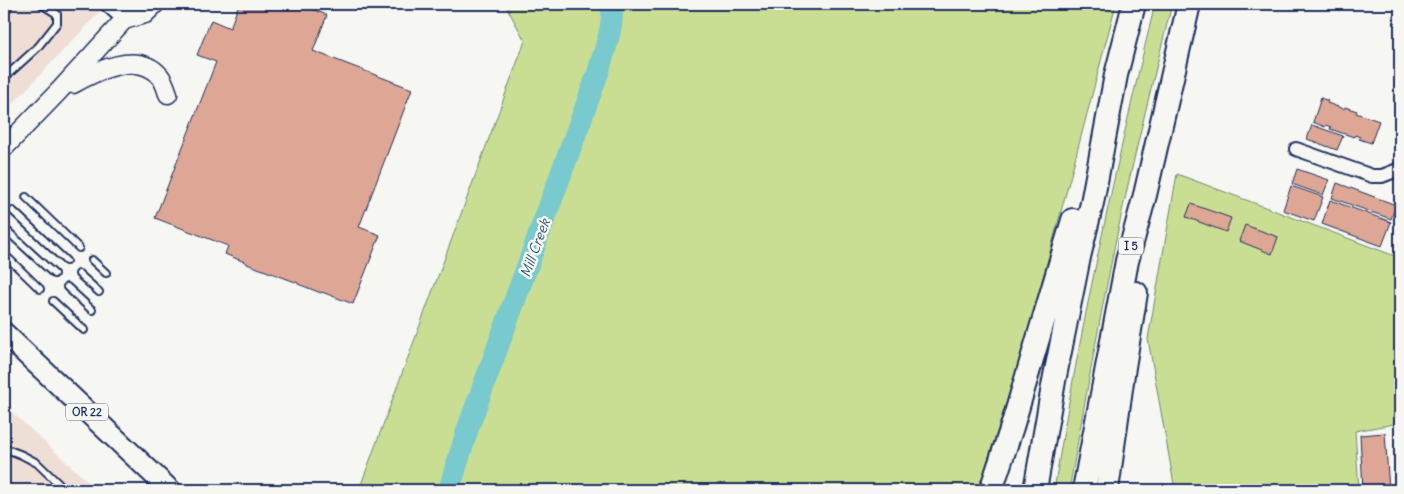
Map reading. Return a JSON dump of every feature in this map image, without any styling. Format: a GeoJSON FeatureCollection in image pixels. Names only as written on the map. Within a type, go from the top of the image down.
{"type":"FeatureCollection","features":[{"type":"Feature","properties":{"kind":"highway"},"geometry":{"type":"LineString","coordinates":[[991,490],[1012,427],[1116,75],[1134,4]]}},
{"type":"Feature","properties":{"kind":"highway","name":"I 5"},"geometry":{"type":"LineString","coordinates":[[1084,490],[1127,261],[1145,195],[1188,4]]}},
{"type":"Feature","properties":{"kind":"highway"},"geometry":{"type":"LineString","coordinates":[[1035,490],[1054,381],[1092,203],[1116,75]]}},
{"type":"Feature","properties":{"kind":"highway","name":"I 5"},"geometry":{"type":"LineString","coordinates":[[1107,490],[1124,367],[1142,262],[1145,195]]}},
{"type":"Feature","properties":{"kind":"highway","name":"OR 22"},"geometry":{"type":"LineString","coordinates":[[4,333],[170,490]]}},
{"type":"Feature","properties":{"kind":"main road"},"geometry":{"type":"LineString","coordinates":[[4,148],[59,91],[126,12],[145,14],[155,4]]}},
{"type":"Feature","properties":{"kind":"main road"},"geometry":{"type":"LineString","coordinates":[[59,91],[93,72],[122,64],[139,64],[150,68],[161,77],[168,94]]}},
{"type":"Feature","properties":{"kind":"street"},"geometry":{"type":"LineString","coordinates":[[106,4],[126,12]]}},
{"type":"Feature","properties":{"kind":"street"},"geometry":{"type":"LineString","coordinates":[[1296,149],[1372,176],[1382,176],[1400,169]]}},
{"type":"Feature","properties":{"kind":"lane"},"geometry":{"type":"LineString","coordinates":[[4,15],[9,4]]}},
{"type":"Feature","properties":{"kind":"lane"},"geometry":{"type":"LineString","coordinates":[[4,78],[38,47],[57,23],[57,14],[41,4]]}},
{"type":"Feature","properties":{"kind":"lane"},"geometry":{"type":"LineString","coordinates":[[26,197],[79,248]]}},
{"type":"Feature","properties":{"kind":"lane"},"geometry":{"type":"LineString","coordinates":[[13,211],[66,261]]}},
{"type":"Feature","properties":{"kind":"lane"},"geometry":{"type":"LineString","coordinates":[[4,228],[54,274]]}},
{"type":"Feature","properties":{"kind":"lane"},"geometry":{"type":"LineString","coordinates":[[4,254],[40,289]]}},
{"type":"Feature","properties":{"kind":"lane"},"geometry":{"type":"LineString","coordinates":[[92,260],[106,273]]}},
{"type":"Feature","properties":{"kind":"lane"},"geometry":{"type":"LineString","coordinates":[[79,274],[99,292]]}},
{"type":"Feature","properties":{"kind":"lane"},"geometry":{"type":"LineString","coordinates":[[67,287],[92,310]]}},
{"type":"Feature","properties":{"kind":"lane"},"geometry":{"type":"LineString","coordinates":[[53,301],[84,330]]}},
{"type":"Feature","properties":{"kind":"lane"},"geometry":{"type":"LineString","coordinates":[[4,448],[37,463],[65,490]]}},
{"type":"Feature","properties":{"kind":"shaded area"},"geometry":{"type":"Polygon","coordinates":[[[4,4],[107,4],[4,113],[4,4]]]}},
{"type":"Feature","properties":{"kind":"shaded area"},"geometry":{"type":"Polygon","coordinates":[[[4,405],[97,490],[4,490],[4,405]]]}},
{"type":"Feature","properties":{"kind":"green space"},"geometry":{"type":"Polygon","coordinates":[[[505,4],[1116,4],[1021,358],[978,490],[359,490],[525,41],[505,4]]]}},
{"type":"Feature","properties":{"kind":"green space"},"geometry":{"type":"Polygon","coordinates":[[[1155,4],[1172,4],[1115,244],[1069,490],[1054,490],[1075,368],[1100,246],[1155,4]]]}},
{"type":"Feature","properties":{"kind":"green space"},"geometry":{"type":"Polygon","coordinates":[[[1177,174],[1395,256],[1400,254],[1400,322],[1394,424],[1355,431],[1359,490],[1175,490],[1148,339],[1177,174]]]}},
{"type":"Feature","properties":{"kind":"building"},"geometry":{"type":"Polygon","coordinates":[[[239,4],[299,4],[327,15],[313,51],[412,89],[359,227],[380,235],[353,304],[247,264],[225,254],[228,246],[155,218],[216,62],[197,55],[211,20],[230,28],[239,4]]]}},
{"type":"Feature","properties":{"kind":"building"},"geometry":{"type":"Polygon","coordinates":[[[1321,98],[1328,101],[1327,103],[1357,111],[1356,113],[1379,121],[1371,143],[1359,139],[1360,137],[1355,135],[1354,137],[1330,129],[1331,127],[1326,125],[1325,127],[1313,122],[1321,98]]]}},
{"type":"Feature","properties":{"kind":"building"},"geometry":{"type":"Polygon","coordinates":[[[1312,125],[1343,136],[1337,150],[1307,139],[1312,125]]]}},
{"type":"Feature","properties":{"kind":"building"},"geometry":{"type":"Polygon","coordinates":[[[1297,169],[1329,180],[1323,195],[1292,184],[1297,169]]]}},
{"type":"Feature","properties":{"kind":"building"},"geometry":{"type":"Polygon","coordinates":[[[1337,183],[1396,205],[1391,219],[1332,198],[1337,183]]]}},
{"type":"Feature","properties":{"kind":"building"},"geometry":{"type":"Polygon","coordinates":[[[1291,186],[1323,197],[1314,221],[1283,210],[1291,186]]]}},
{"type":"Feature","properties":{"kind":"building"},"geometry":{"type":"Polygon","coordinates":[[[1330,200],[1391,222],[1382,246],[1322,224],[1330,200]]]}},
{"type":"Feature","properties":{"kind":"building"},"geometry":{"type":"Polygon","coordinates":[[[1191,204],[1231,218],[1226,232],[1186,217],[1191,204]]]}},
{"type":"Feature","properties":{"kind":"building"},"geometry":{"type":"Polygon","coordinates":[[[1245,225],[1278,237],[1272,254],[1239,241],[1245,225]]]}},
{"type":"Feature","properties":{"kind":"building"},"geometry":{"type":"Polygon","coordinates":[[[1385,433],[1389,490],[1363,490],[1360,435],[1385,433]]]}},
{"type":"Feature","properties":{"kind":"waterway","name":"Mill Creek"},"geometry":{"type":"LineString","coordinates":[[449,490],[468,428],[598,73],[612,22],[612,4]]}}]}
